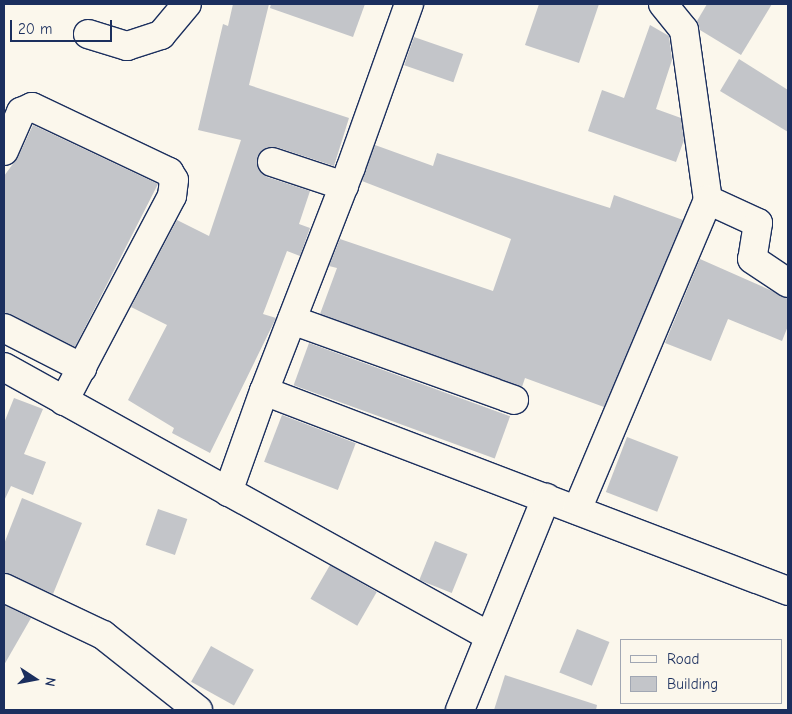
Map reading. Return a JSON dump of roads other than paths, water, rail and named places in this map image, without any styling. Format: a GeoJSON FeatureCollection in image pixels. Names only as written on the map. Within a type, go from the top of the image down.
{"type":"FeatureCollection","features":[{"type":"Feature","properties":{"kind":"street"},"geometry":{"type":"LineString","coordinates":[[88,34],[127,46],[162,35],[187,4]]}},
{"type":"Feature","properties":{"kind":"street"},"geometry":{"type":"LineString","coordinates":[[228,492],[264,391],[344,186],[409,4]]}},
{"type":"Feature","properties":{"kind":"street"},"geometry":{"type":"LineString","coordinates":[[577,510],[708,200],[684,30],[663,4]]}},
{"type":"Feature","properties":{"kind":"street"},"geometry":{"type":"LineString","coordinates":[[4,151],[21,112],[32,107],[169,172],[174,180],[172,196],[64,401]]}},
{"type":"Feature","properties":{"kind":"street"},"geometry":{"type":"LineString","coordinates":[[272,162],[344,186]]}},
{"type":"Feature","properties":{"kind":"street"},"geometry":{"type":"LineString","coordinates":[[708,200],[758,222],[752,259],[788,283]]}},
{"type":"Feature","properties":{"kind":"street"},"geometry":{"type":"LineString","coordinates":[[292,320],[514,400]]}},
{"type":"Feature","properties":{"kind":"street"},"geometry":{"type":"LineString","coordinates":[[4,328],[82,368]]}},
{"type":"Feature","properties":{"kind":"street"},"geometry":{"type":"LineString","coordinates":[[4,367],[487,635]]}},
{"type":"Feature","properties":{"kind":"street"},"geometry":{"type":"LineString","coordinates":[[264,391],[788,591]]}},
{"type":"Feature","properties":{"kind":"street"},"geometry":{"type":"LineString","coordinates":[[460,710],[487,635],[546,498]]}},
{"type":"Feature","properties":{"kind":"street"},"geometry":{"type":"LineString","coordinates":[[4,588],[102,635],[188,707]]}}]}
